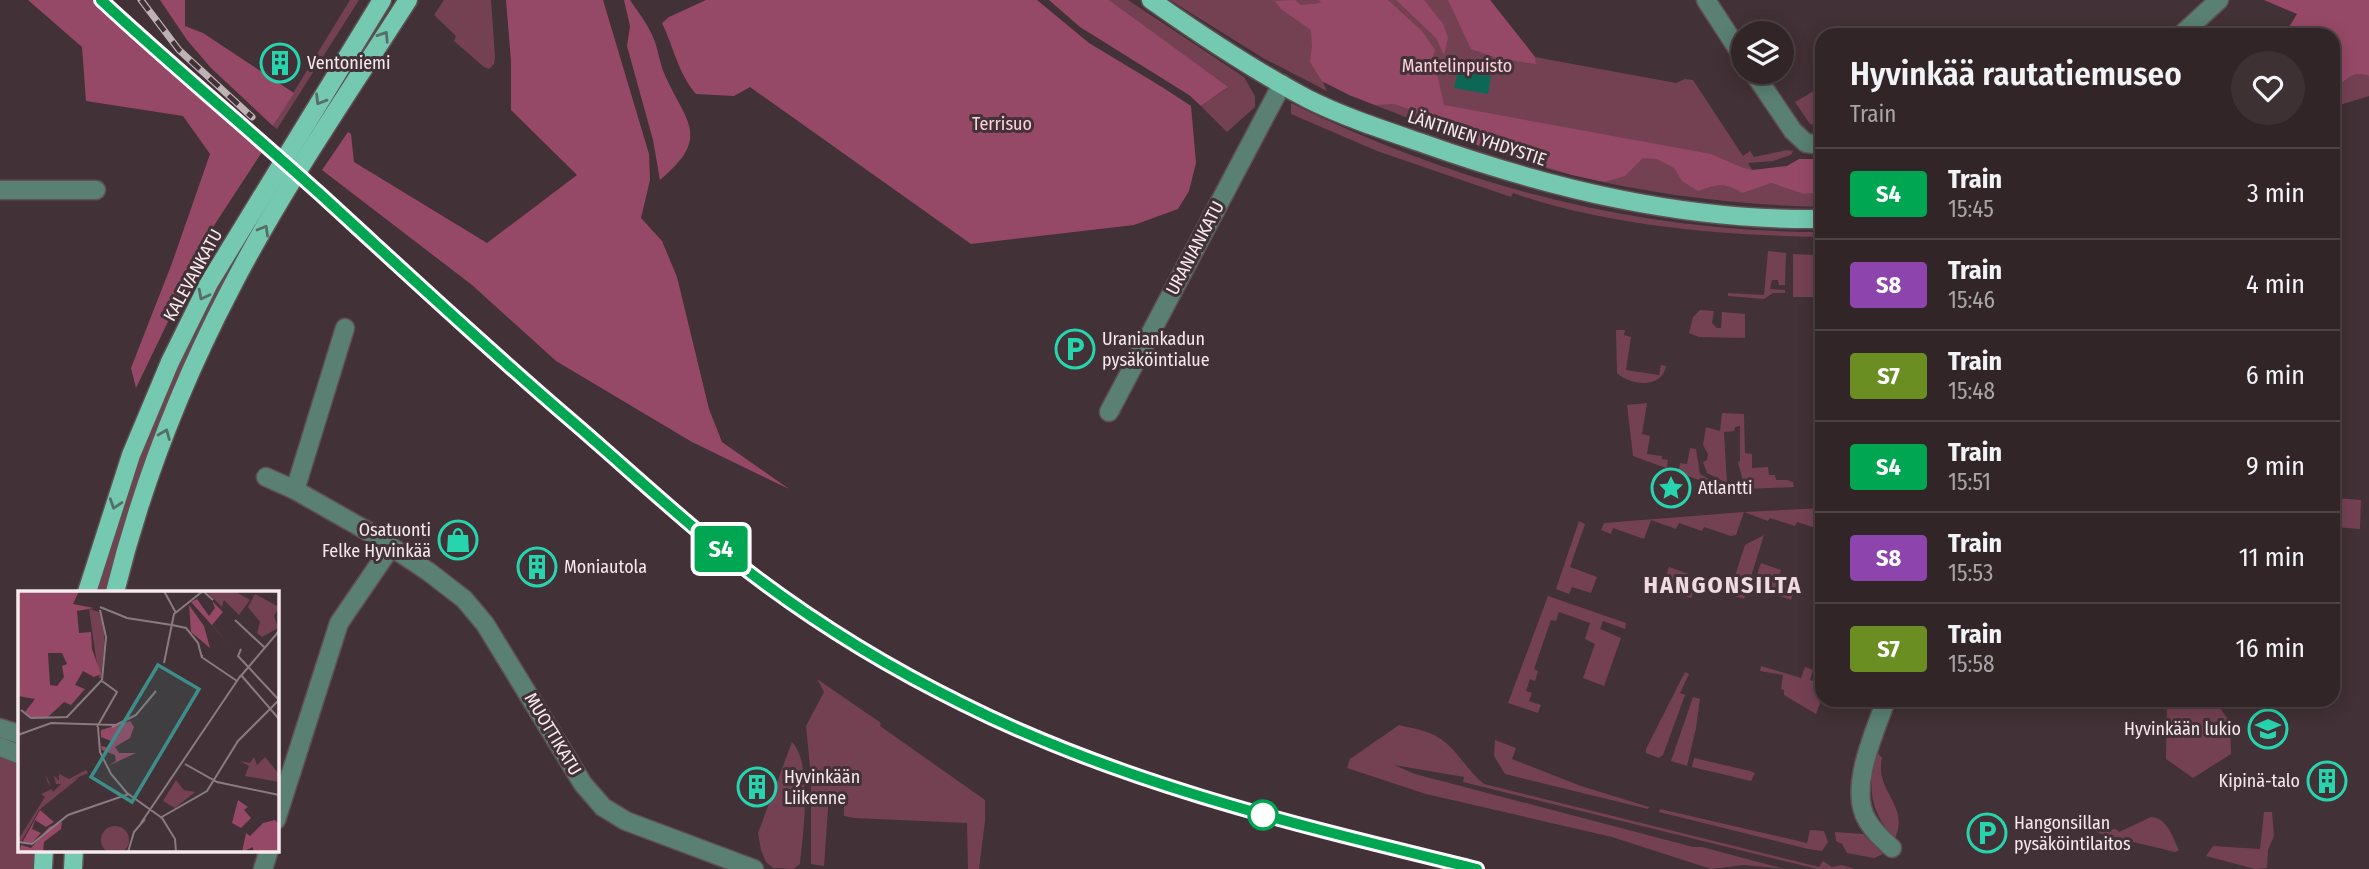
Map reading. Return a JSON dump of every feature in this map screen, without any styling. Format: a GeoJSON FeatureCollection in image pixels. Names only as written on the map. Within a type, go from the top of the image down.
{"type":"FeatureCollection","features":[{"type":"Feature","properties":{"kind":"main road","name":"KALEVANKATU"},"geometry":{"type":"LineString","coordinates":[[89,591],[131,455],[170,362],[209,283],[382,0]]}},
{"type":"Feature","properties":{"kind":"main road"},"geometry":{"type":"LineString","coordinates":[[117,591],[134,523],[161,443],[193,365],[231,288],[289,188],[408,0]]}},
{"type":"Feature","properties":{"kind":"main road","name":"LÄNTINEN YHDYSTIE"},"geometry":{"type":"LineString","coordinates":[[1151,0],[1218,47],[1310,100],[1477,162],[1551,184],[1659,207],[1764,218],[1815,219]]}},
{"type":"Feature","properties":{"kind":"street"},"geometry":{"type":"LineString","coordinates":[[1706,0],[1731,39]]}},
{"type":"Feature","properties":{"kind":"street"},"geometry":{"type":"LineString","coordinates":[[2188,28],[2218,0]]}},
{"type":"Feature","properties":{"kind":"street","name":"URANIANKATU"},"geometry":{"type":"LineString","coordinates":[[1109,412],[1282,84]]}},
{"type":"Feature","properties":{"kind":"street"},"geometry":{"type":"LineString","coordinates":[[1761,84],[1793,131],[1806,143],[1815,144]]}},
{"type":"Feature","properties":{"kind":"street"},"geometry":{"type":"LineString","coordinates":[[0,190],[96,190]]}},
{"type":"Feature","properties":{"kind":"street"},"geometry":{"type":"LineString","coordinates":[[295,490],[345,328]]}},
{"type":"Feature","properties":{"kind":"street","name":"MUOTTIKATU"},"geometry":{"type":"LineString","coordinates":[[266,477],[295,490],[391,547],[464,599],[485,624],[583,784],[603,807],[626,821],[754,869]]}},
{"type":"Feature","properties":{"kind":"street"},"geometry":{"type":"LineString","coordinates":[[278,814],[339,623],[391,547]]}},
{"type":"Feature","properties":{"kind":"street"},"geometry":{"type":"LineString","coordinates":[[1884,707],[1862,775],[1860,794],[1861,807],[1867,820],[1892,848]]}},
{"type":"Feature","properties":{"kind":"street"},"geometry":{"type":"LineString","coordinates":[[0,728],[18,734]]}},
{"type":"Feature","properties":{"kind":"street"},"geometry":{"type":"LineString","coordinates":[[0,747],[18,754]]}},
{"type":"Feature","properties":{"kind":"street"},"geometry":{"type":"LineString","coordinates":[[263,869],[267,852]]}},
{"type":"Feature","properties":{"kind":"green space"},"geometry":{"type":"Polygon","coordinates":[[[28,0],[92,0],[262,152],[215,224],[136,388],[131,368],[210,154],[183,116],[86,101],[82,47],[28,0]]]}},
{"type":"Feature","properties":{"kind":"green space"},"geometry":{"type":"Polygon","coordinates":[[[160,0],[185,0],[185,26],[203,33],[294,93],[273,126],[211,68],[187,40],[160,0]]]}},
{"type":"Feature","properties":{"kind":"green space"},"geometry":{"type":"Polygon","coordinates":[[[350,0],[359,0],[277,129],[273,126],[350,0]]]}},
{"type":"Feature","properties":{"kind":"green space"},"geometry":{"type":"Polygon","coordinates":[[[444,0],[491,0],[495,57],[494,64],[489,69],[454,41],[456,36],[434,15],[444,0]]]}},
{"type":"Feature","properties":{"kind":"green space"},"geometry":{"type":"Polygon","coordinates":[[[506,0],[603,0],[649,154],[650,180],[641,218],[662,241],[677,277],[709,409],[722,442],[789,489],[692,442],[556,361],[472,285],[322,170],[348,132],[351,134],[354,162],[487,243],[577,175],[511,110],[511,61],[506,0]]]}},
{"type":"Feature","properties":{"kind":"green space"},"geometry":{"type":"Polygon","coordinates":[[[624,0],[630,0],[651,32],[664,73],[690,128],[686,152],[660,180],[653,140],[627,46],[630,26],[624,0]]]}},
{"type":"Feature","properties":{"kind":"green space","name":"Terrisuo"},"geometry":{"type":"Polygon","coordinates":[[[706,0],[1037,0],[1089,43],[1191,106],[1196,163],[1189,191],[1178,209],[1134,225],[971,244],[750,87],[734,96],[696,94],[680,69],[662,23],[706,0]]]}},
{"type":"Feature","properties":{"kind":"green space"},"geometry":{"type":"Polygon","coordinates":[[[1049,0],[1109,0],[1228,87],[1201,106],[1189,95],[1080,27],[1049,0]]]}},
{"type":"Feature","properties":{"kind":"green space"},"geometry":{"type":"Polygon","coordinates":[[[1109,0],[1128,0],[1244,77],[1255,96],[1255,107],[1227,132],[1201,106],[1227,88],[1109,0]]]}},
{"type":"Feature","properties":{"kind":"green space","name":"Mantelinpuisto"},"geometry":{"type":"Polygon","coordinates":[[[1170,0],[1490,0],[1535,57],[1676,83],[1685,79],[1693,80],[1743,156],[1750,151],[1754,157],[1793,151],[1791,155],[1773,161],[1748,163],[1761,184],[1771,183],[1803,194],[1815,193],[1815,207],[1759,204],[1665,193],[1555,171],[1484,147],[1323,82],[1327,91],[1263,58],[1170,0]]]}},
{"type":"Feature","properties":{"kind":"green space"},"geometry":{"type":"Polygon","coordinates":[[[1295,0],[1301,5],[1321,3],[1319,0],[1388,0],[1422,31],[1435,50],[1433,56],[1444,105],[1711,154],[1752,170],[1787,166],[1799,159],[1815,159],[1815,193],[1803,194],[1771,183],[1742,193],[1721,185],[1698,191],[1682,181],[1674,168],[1657,159],[1643,158],[1625,176],[1605,182],[1572,175],[1479,146],[1420,113],[1394,104],[1375,105],[1322,81],[1310,62],[1311,30],[1281,9],[1275,1],[1295,0]]]}},
{"type":"Feature","properties":{"kind":"green space"},"geometry":{"type":"Polygon","coordinates":[[[1396,0],[1424,0],[1443,24],[1448,38],[1444,55],[1436,38],[1396,0]]]}},
{"type":"Feature","properties":{"kind":"green space"},"geometry":{"type":"Polygon","coordinates":[[[1448,0],[1490,0],[1535,57],[1536,64],[1497,58],[1471,49],[1448,0]]]}},
{"type":"Feature","properties":{"kind":"green space"},"geometry":{"type":"Polygon","coordinates":[[[2264,0],[2369,0],[2369,76],[2357,74],[2340,86],[2340,28],[2288,28],[2297,14],[2264,0]]]}},
{"type":"Feature","properties":{"kind":"green space"},"geometry":{"type":"Polygon","coordinates":[[[2362,73],[2369,76],[2369,96],[2340,105],[2340,87],[2350,75],[2362,73]]]}},
{"type":"Feature","properties":{"kind":"green space"},"geometry":{"type":"Polygon","coordinates":[[[1815,90],[1815,125],[1810,124],[1795,102],[1815,90]]]}},
{"type":"Feature","properties":{"kind":"green space"},"geometry":{"type":"Polygon","coordinates":[[[1291,103],[1418,158],[1549,198],[1616,213],[1684,223],[1752,230],[1815,232],[1815,237],[1665,227],[1587,214],[1513,193],[1511,197],[1377,151],[1291,114],[1291,103]]]}},
{"type":"Feature","properties":{"kind":"green space"},"geometry":{"type":"Polygon","coordinates":[[[288,177],[253,228],[205,319],[157,434],[106,591],[96,591],[136,469],[177,368],[204,313],[280,181],[288,177]]]}},
{"type":"Feature","properties":{"kind":"green space"},"geometry":{"type":"Polygon","coordinates":[[[1768,251],[1786,253],[1785,285],[1779,285],[1778,280],[1772,280],[1770,289],[1785,290],[1785,293],[1773,293],[1764,299],[1728,296],[1728,293],[1764,295],[1768,251]]]}},
{"type":"Feature","properties":{"kind":"green space"},"geometry":{"type":"Polygon","coordinates":[[[1793,254],[1813,255],[1815,297],[1793,297],[1793,254]]]}},
{"type":"Feature","properties":{"kind":"green space"},"geometry":{"type":"Polygon","coordinates":[[[1700,310],[1714,311],[1712,323],[1717,328],[1721,328],[1722,312],[1745,314],[1745,338],[1699,337],[1689,333],[1693,317],[1700,310]]]}},
{"type":"Feature","properties":{"kind":"green space"},"geometry":{"type":"Polygon","coordinates":[[[1616,330],[1625,330],[1624,335],[1631,337],[1626,370],[1659,375],[1661,365],[1666,366],[1659,379],[1638,383],[1617,373],[1616,330]]]}},
{"type":"Feature","properties":{"kind":"green space"},"geometry":{"type":"Polygon","coordinates":[[[1647,403],[1642,434],[1650,436],[1647,454],[1662,456],[1662,459],[1668,460],[1667,467],[1679,469],[1680,463],[1687,464],[1690,448],[1696,449],[1700,474],[1718,487],[1633,456],[1627,405],[1647,403]]]}},
{"type":"Feature","properties":{"kind":"green space"},"geometry":{"type":"Polygon","coordinates":[[[1722,413],[1744,414],[1745,453],[1752,454],[1752,468],[1768,467],[1769,475],[1775,475],[1776,480],[1793,482],[1794,487],[1745,489],[1738,462],[1740,426],[1735,427],[1734,431],[1724,432],[1727,483],[1707,473],[1703,462],[1707,460],[1708,454],[1703,445],[1706,427],[1720,431],[1722,413]]]}},
{"type":"Feature","properties":{"kind":"green space"},"geometry":{"type":"Polygon","coordinates":[[[2340,498],[2361,500],[2360,529],[2340,527],[2340,498]]]}},
{"type":"Feature","properties":{"kind":"green space"},"geometry":{"type":"Polygon","coordinates":[[[1815,508],[1815,528],[1797,522],[1795,526],[1770,518],[1768,521],[1744,512],[1815,508]]]}},
{"type":"Feature","properties":{"kind":"green space"},"geometry":{"type":"Polygon","coordinates":[[[1744,512],[1736,535],[1731,536],[1704,527],[1702,531],[1679,523],[1676,529],[1651,520],[1644,539],[1613,528],[1611,534],[1601,530],[1604,523],[1744,512]]]}},
{"type":"Feature","properties":{"kind":"green space"},"geometry":{"type":"Polygon","coordinates":[[[1579,521],[1585,524],[1570,567],[1597,577],[1591,593],[1572,587],[1569,594],[1556,589],[1579,521]]]}},
{"type":"Feature","properties":{"kind":"green space"},"geometry":{"type":"Polygon","coordinates":[[[1764,535],[1744,599],[1729,594],[1745,545],[1764,535]]]}},
{"type":"Feature","properties":{"kind":"green space"},"geometry":{"type":"Polygon","coordinates":[[[1761,563],[1781,570],[1779,576],[1785,578],[1783,584],[1795,589],[1791,600],[1757,588],[1761,577],[1757,575],[1761,563]]]}},
{"type":"Feature","properties":{"kind":"green space"},"geometry":{"type":"Polygon","coordinates":[[[1669,567],[1689,574],[1687,579],[1693,581],[1691,585],[1695,587],[1691,598],[1669,590],[1673,579],[1666,576],[1669,567]]]}},
{"type":"Feature","properties":{"kind":"green space"},"geometry":{"type":"Polygon","coordinates":[[[1548,596],[1626,623],[1625,629],[1603,621],[1600,629],[1621,638],[1604,686],[1583,678],[1595,644],[1585,639],[1590,623],[1559,612],[1556,621],[1551,620],[1534,669],[1538,671],[1535,681],[1530,679],[1526,691],[1532,693],[1529,701],[1541,705],[1538,713],[1508,703],[1548,596]]]}},
{"type":"Feature","properties":{"kind":"green space"},"geometry":{"type":"Polygon","coordinates":[[[1761,666],[1801,678],[1805,667],[1813,670],[1810,680],[1815,682],[1815,707],[1819,707],[1816,714],[1784,695],[1784,690],[1781,689],[1783,675],[1760,671],[1761,666]]]}},
{"type":"Feature","properties":{"kind":"green space"},"geometry":{"type":"Polygon","coordinates":[[[1685,672],[1689,674],[1680,693],[1685,695],[1663,755],[1659,758],[1646,753],[1646,749],[1685,672]]]}},
{"type":"Feature","properties":{"kind":"green space"},"geometry":{"type":"Polygon","coordinates":[[[817,679],[985,800],[979,869],[968,869],[967,823],[844,816],[844,797],[829,795],[824,866],[811,864],[811,777],[806,726],[824,692],[817,679]]]}},
{"type":"Feature","properties":{"kind":"green space"},"geometry":{"type":"Polygon","coordinates":[[[1693,697],[1700,699],[1687,766],[1671,761],[1693,697]]]}},
{"type":"Feature","properties":{"kind":"green space"},"geometry":{"type":"Polygon","coordinates":[[[2167,707],[2219,707],[2230,722],[2231,754],[2193,778],[2166,759],[2167,707]]]}},
{"type":"Feature","properties":{"kind":"green space"},"geometry":{"type":"Polygon","coordinates":[[[1399,725],[1424,731],[1441,739],[1484,784],[1819,867],[1823,861],[1832,867],[1842,865],[1854,869],[1817,869],[1463,782],[1464,777],[1394,765],[1415,774],[1785,869],[1744,865],[1711,869],[1612,837],[1426,794],[1347,768],[1350,759],[1399,725]]]}},
{"type":"Feature","properties":{"kind":"green space"},"geometry":{"type":"Polygon","coordinates":[[[1495,740],[1516,748],[1512,759],[1581,786],[1649,807],[1648,809],[1505,774],[1494,756],[1495,740]]]}},
{"type":"Feature","properties":{"kind":"green space"},"geometry":{"type":"Polygon","coordinates":[[[792,742],[803,766],[805,782],[800,864],[793,869],[773,868],[766,862],[758,833],[792,742]]]}},
{"type":"Feature","properties":{"kind":"green space"},"geometry":{"type":"Polygon","coordinates":[[[1878,753],[1882,758],[1883,780],[1898,816],[1895,838],[1875,809],[1872,776],[1878,753]]]}},
{"type":"Feature","properties":{"kind":"green space"},"geometry":{"type":"Polygon","coordinates":[[[0,754],[18,763],[18,852],[36,852],[35,869],[0,869],[0,754]]]}},
{"type":"Feature","properties":{"kind":"green space"},"geometry":{"type":"Polygon","coordinates":[[[1694,758],[1755,773],[1751,781],[1692,767],[1694,758]]]}},
{"type":"Feature","properties":{"kind":"green space"},"geometry":{"type":"Polygon","coordinates":[[[1660,809],[1807,843],[1810,830],[1824,831],[1828,842],[1822,851],[1808,849],[1659,812],[1660,809]]]}},
{"type":"Feature","properties":{"kind":"green space"},"geometry":{"type":"Polygon","coordinates":[[[2264,812],[2272,812],[2274,836],[2268,850],[2267,868],[2255,869],[2206,856],[2213,846],[2260,849],[2264,812]]]}},
{"type":"Feature","properties":{"kind":"green space"},"geometry":{"type":"Polygon","coordinates":[[[2151,817],[2165,824],[2179,850],[2175,852],[2101,834],[2089,828],[2116,829],[2119,832],[2151,817]]]}},
{"type":"Feature","properties":{"kind":"green space"},"geometry":{"type":"Polygon","coordinates":[[[1835,832],[1863,834],[1883,854],[1874,858],[1847,853],[1842,844],[1836,841],[1835,832]]]}},
{"type":"Feature","properties":{"kind":"shaded area"},"geometry":{"type":"Polygon","coordinates":[[[1458,71],[1491,76],[1488,94],[1454,88],[1458,71]]]}},
{"type":"Feature","properties":{"kind":"railway"},"geometry":{"type":"LineString","coordinates":[[101,0],[270,148],[463,326],[684,519],[746,569],[854,643],[929,687],[1007,726],[1121,772],[1239,808],[1477,869]]}},
{"type":"Feature","properties":{"kind":"railway"},"geometry":{"type":"LineString","coordinates":[[141,0],[179,50],[252,117]]}},
{"type":"Feature","properties":{"kind":"train","name":"S4"},"geometry":{"type":"LineString","coordinates":[[101,0],[321,195],[502,362],[708,540],[813,617],[859,647],[927,686],[1011,728],[1141,778],[1260,814],[1477,869]]}},
{"type":"Feature","properties":{"kind":"place","name":"Ventoniemi"},"geometry":{"type":"Point","coordinates":[280,63]}},
{"type":"Feature","properties":{"kind":"place","name":"Uraniankadun pysäköintialue"},"geometry":{"type":"Point","coordinates":[1075,349]}},
{"type":"Feature","properties":{"kind":"place","name":"Atlantti"},"geometry":{"type":"Point","coordinates":[1671,488]}},
{"type":"Feature","properties":{"kind":"place","name":"Osatuonti Felke Hyvinkää"},"geometry":{"type":"Point","coordinates":[458,540]}},
{"type":"Feature","properties":{"kind":"place","name":"Moniautola"},"geometry":{"type":"Point","coordinates":[537,567]}},
{"type":"Feature","properties":{"kind":"place","name":"Hyvinkään lukio"},"geometry":{"type":"Point","coordinates":[2268,729]}},
{"type":"Feature","properties":{"kind":"place","name":"Kipinä-talo"},"geometry":{"type":"Point","coordinates":[2327,781]}},
{"type":"Feature","properties":{"kind":"place","name":"Hyvinkään Liikenne"},"geometry":{"type":"Point","coordinates":[757,787]}},
{"type":"Feature","properties":{"kind":"place","name":"Hangonsillan pysäköintilaitos"},"geometry":{"type":"Point","coordinates":[1987,833]}},
{"type":"Feature","properties":{"kind":"district","name":"HANGONSILTA"},"geometry":{"type":"Point","coordinates":[1723,585]}}]}
